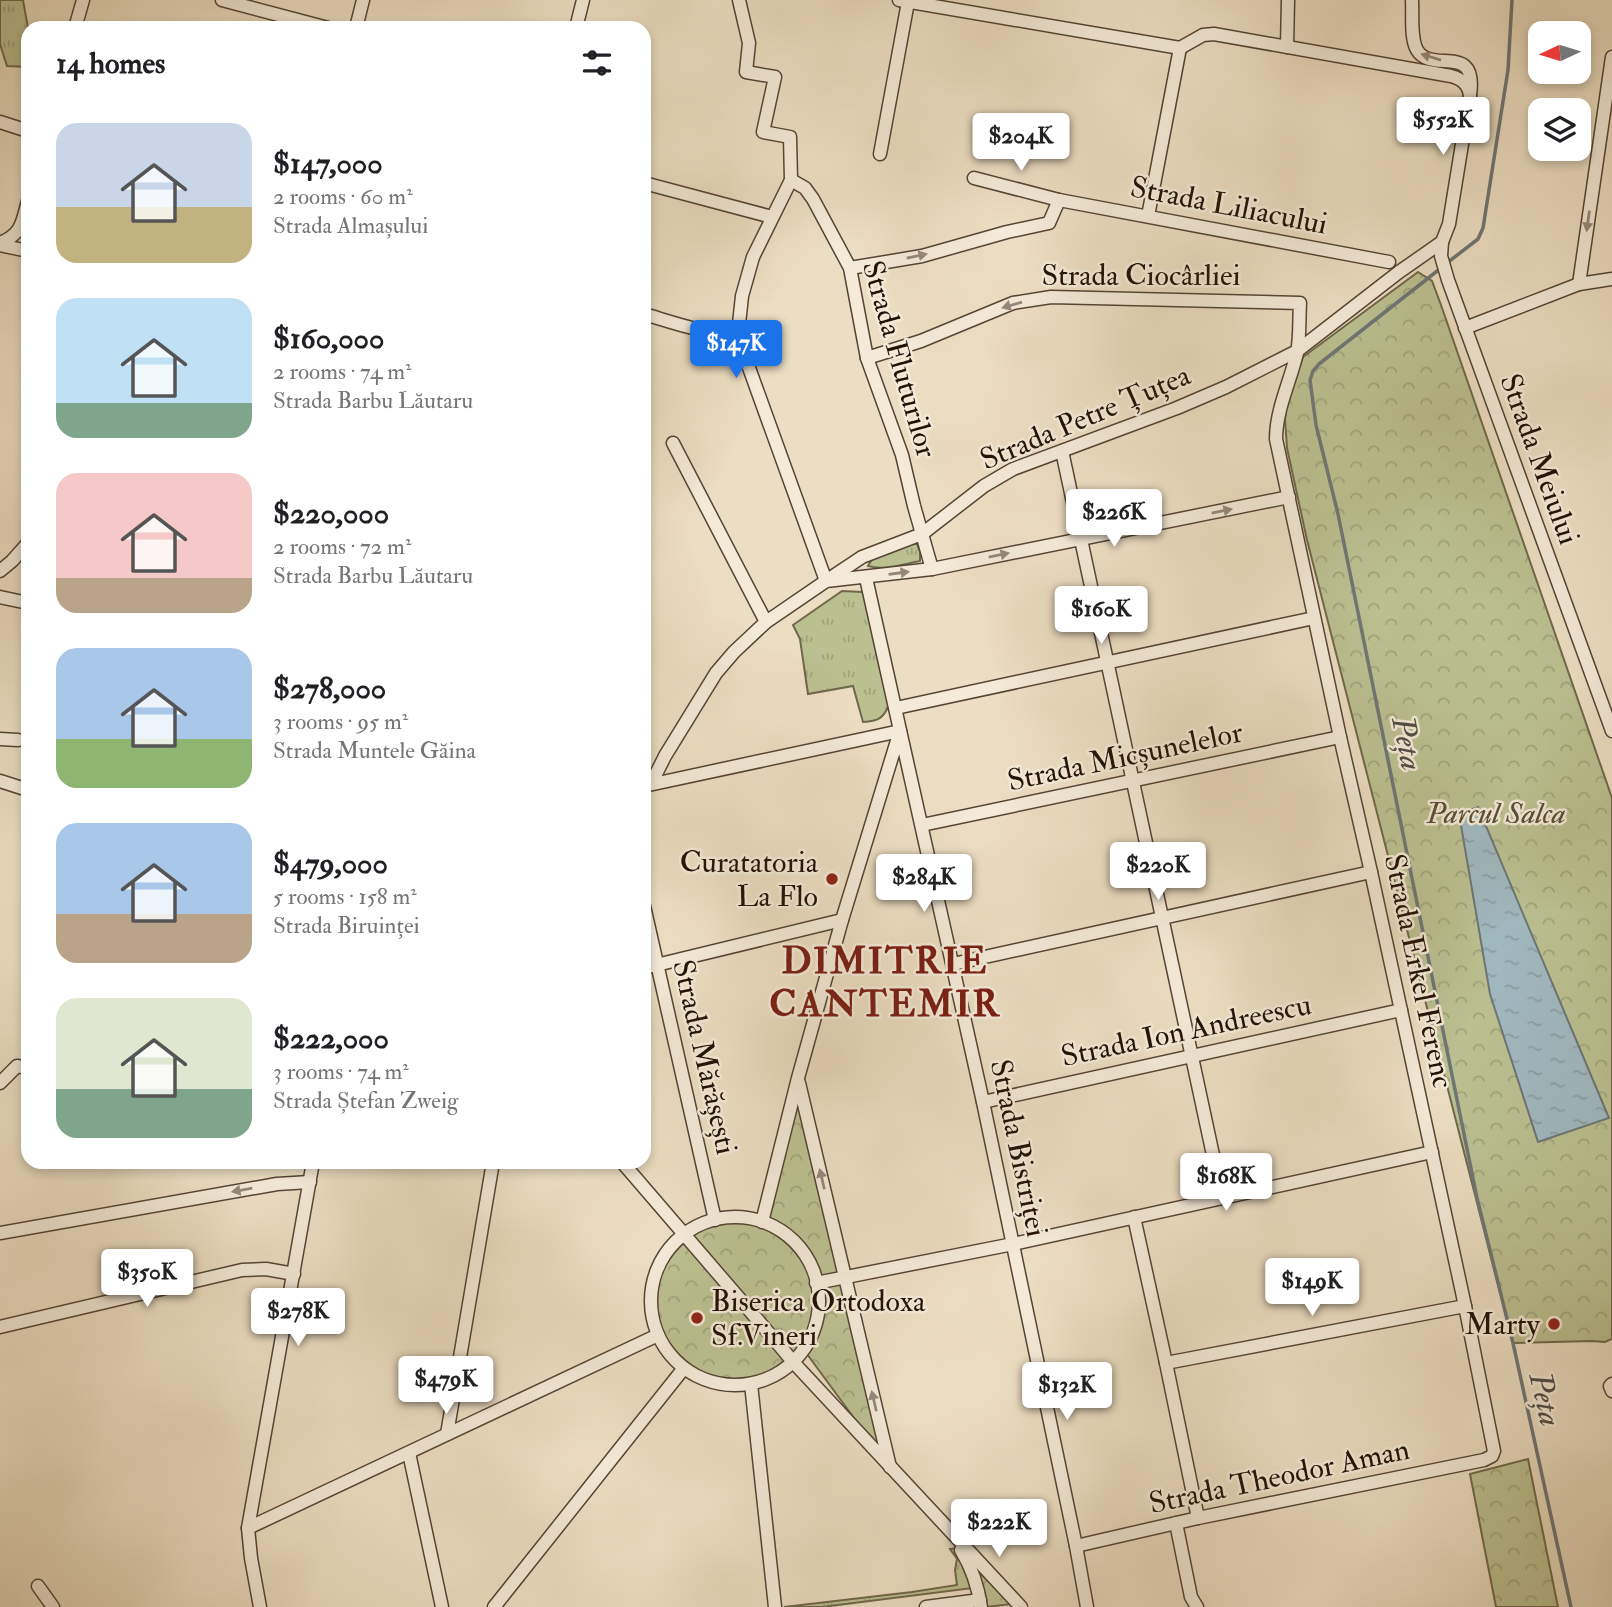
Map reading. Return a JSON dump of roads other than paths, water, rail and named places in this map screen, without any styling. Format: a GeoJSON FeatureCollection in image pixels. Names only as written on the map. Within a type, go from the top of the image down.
{"type":"FeatureCollection","features":[{"type":"Feature","properties":{"kind":"street"},"geometry":{"type":"LineString","coordinates":[[77,21],[83,0]]}},
{"type":"Feature","properties":{"kind":"street"},"geometry":{"type":"LineString","coordinates":[[222,0],[302,21]]}},
{"type":"Feature","properties":{"kind":"street"},"geometry":{"type":"LineString","coordinates":[[358,21],[363,0]]}},
{"type":"Feature","properties":{"kind":"street"},"geometry":{"type":"LineString","coordinates":[[578,21],[583,0]]}},
{"type":"Feature","properties":{"kind":"street"},"geometry":{"type":"LineString","coordinates":[[738,0],[749,43],[746,72],[775,77],[763,132],[790,137],[790,180],[753,257],[742,296],[738,333],[827,581],[932,569],[1289,498]]}},
{"type":"Feature","properties":{"kind":"street"},"geometry":{"type":"LineString","coordinates":[[1287,47],[1288,0]]}},
{"type":"Feature","properties":{"kind":"street"},"geometry":{"type":"LineString","coordinates":[[1412,0],[1413,36],[1418,52],[1422,57],[1456,62],[1467,69],[1472,77],[1449,224],[1442,242]]}},
{"type":"Feature","properties":{"kind":"street"},"geometry":{"type":"LineString","coordinates":[[880,154],[903,1],[1180,48],[1203,35],[1214,34],[1457,78],[1469,88],[1470,95]]}},
{"type":"Feature","properties":{"kind":"street"},"geometry":{"type":"LineString","coordinates":[[1148,216],[1180,48]]}},
{"type":"Feature","properties":{"kind":"street"},"geometry":{"type":"LineString","coordinates":[[1579,284],[1612,57]]}},
{"type":"Feature","properties":{"kind":"street"},"geometry":{"type":"LineString","coordinates":[[0,122],[21,129]]}},
{"type":"Feature","properties":{"kind":"street","name":"Strada Liliacului"},"geometry":{"type":"LineString","coordinates":[[974,178],[1059,200],[1388,262]]}},
{"type":"Feature","properties":{"kind":"street","name":"Strada Fluturilor"},"geometry":{"type":"LineString","coordinates":[[790,180],[805,188],[813,199],[850,268],[867,358],[902,455],[932,569]]}},
{"type":"Feature","properties":{"kind":"street"},"geometry":{"type":"LineString","coordinates":[[651,185],[772,216]]}},
{"type":"Feature","properties":{"kind":"street"},"geometry":{"type":"LineString","coordinates":[[850,268],[922,256],[1049,223],[1059,200]]}},
{"type":"Feature","properties":{"kind":"street"},"geometry":{"type":"LineString","coordinates":[[0,244],[18,233],[21,226]]}},
{"type":"Feature","properties":{"kind":"street","name":"Strada Meiului"},"geometry":{"type":"LineString","coordinates":[[1442,242],[1441,256],[1448,281],[1612,732]]}},
{"type":"Feature","properties":{"kind":"street","name":"Strada Petre Țuțea"},"geometry":{"type":"LineString","coordinates":[[651,780],[716,673],[766,622],[862,557],[922,534],[984,486],[1013,469],[1177,408],[1297,351],[1442,242]]}},
{"type":"Feature","properties":{"kind":"street"},"geometry":{"type":"LineString","coordinates":[[0,244],[21,249]]}},
{"type":"Feature","properties":{"kind":"street"},"geometry":{"type":"LineString","coordinates":[[1465,328],[1579,284],[1612,279]]}},
{"type":"Feature","properties":{"kind":"street","name":"Strada Ciocârliei"},"geometry":{"type":"LineString","coordinates":[[867,358],[921,341],[1013,303],[1051,297],[1300,303]]}},
{"type":"Feature","properties":{"kind":"street","name":"Strada Erkel Ferenc"},"geometry":{"type":"LineString","coordinates":[[1300,303],[1297,351],[1276,428],[1276,439],[1465,1306],[1493,1444],[1492,1456]]}},
{"type":"Feature","properties":{"kind":"street"},"geometry":{"type":"LineString","coordinates":[[651,316],[703,330],[725,334],[738,333]]}},
{"type":"Feature","properties":{"kind":"street"},"geometry":{"type":"LineString","coordinates":[[673,443],[766,622]]}},
{"type":"Feature","properties":{"kind":"street"},"geometry":{"type":"LineString","coordinates":[[1062,451],[1222,1197]]}},
{"type":"Feature","properties":{"kind":"street"},"geometry":{"type":"LineString","coordinates":[[0,571],[21,551]]}},
{"type":"Feature","properties":{"kind":"street","name":"Strada Bistriței"},"geometry":{"type":"LineString","coordinates":[[866,578],[983,1102],[1087,1607]]}},
{"type":"Feature","properties":{"kind":"street"},"geometry":{"type":"LineString","coordinates":[[0,597],[21,602]]}},
{"type":"Feature","properties":{"kind":"street"},"geometry":{"type":"LineString","coordinates":[[896,708],[1314,618]]}},
{"type":"Feature","properties":{"kind":"street"},"geometry":{"type":"LineString","coordinates":[[651,784],[900,731],[842,920],[762,1222]]}},
{"type":"Feature","properties":{"kind":"street","name":"Strada Micșunelelor"},"geometry":{"type":"LineString","coordinates":[[922,825],[1340,737]]}},
{"type":"Feature","properties":{"kind":"street"},"geometry":{"type":"LineString","coordinates":[[0,739],[18,740]]}},
{"type":"Feature","properties":{"kind":"street"},"geometry":{"type":"LineString","coordinates":[[0,780],[21,788]]}},
{"type":"Feature","properties":{"kind":"street"},"geometry":{"type":"LineString","coordinates":[[953,964],[1371,872]]}},
{"type":"Feature","properties":{"kind":"street"},"geometry":{"type":"LineString","coordinates":[[651,967],[842,920]]}},
{"type":"Feature","properties":{"kind":"street","name":"Strada Mărășești"},"geometry":{"type":"LineString","coordinates":[[651,971],[715,1220]]}},
{"type":"Feature","properties":{"kind":"street","name":"Strada Ion Andreescu"},"geometry":{"type":"LineString","coordinates":[[983,1102],[1401,1010]]}},
{"type":"Feature","properties":{"kind":"street"},"geometry":{"type":"LineString","coordinates":[[0,1083],[21,1068]]}},
{"type":"Feature","properties":{"kind":"street"},"geometry":{"type":"LineString","coordinates":[[798,1078],[890,1467]]}},
{"type":"Feature","properties":{"kind":"street"},"geometry":{"type":"LineString","coordinates":[[816,1283],[1013,1244],[1432,1152]]}},
{"type":"Feature","properties":{"kind":"street"},"geometry":{"type":"LineString","coordinates":[[260,1607],[248,1528],[312,1169]]}},
{"type":"Feature","properties":{"kind":"street"},"geometry":{"type":"LineString","coordinates":[[447,1434],[492,1169]]}},
{"type":"Feature","properties":{"kind":"street"},"geometry":{"type":"LineString","coordinates":[[628,1169],[793,1362],[1021,1607]]}},
{"type":"Feature","properties":{"kind":"street"},"geometry":{"type":"LineString","coordinates":[[0,1233],[278,1184],[310,1182]]}},
{"type":"Feature","properties":{"kind":"street"},"geometry":{"type":"LineString","coordinates":[[739,1217],[762,1222],[783,1232],[800,1249],[812,1268],[816,1283],[816,1323],[803,1350],[780,1372],[751,1384],[716,1383],[684,1368],[669,1353],[653,1320],[653,1281],[662,1260],[684,1235],[715,1220],[739,1217]]}},
{"type":"Feature","properties":{"kind":"street"},"geometry":{"type":"LineString","coordinates":[[1134,1217],[1198,1518]]}},
{"type":"Feature","properties":{"kind":"street"},"geometry":{"type":"LineString","coordinates":[[0,1327],[242,1270],[254,1268],[295,1274]]}},
{"type":"Feature","properties":{"kind":"street"},"geometry":{"type":"LineString","coordinates":[[1166,1363],[1465,1306]]}},
{"type":"Feature","properties":{"kind":"street"},"geometry":{"type":"LineString","coordinates":[[248,1528],[658,1335]]}},
{"type":"Feature","properties":{"kind":"street"},"geometry":{"type":"LineString","coordinates":[[495,1607],[684,1368]]}},
{"type":"Feature","properties":{"kind":"street"},"geometry":{"type":"LineString","coordinates":[[751,1384],[775,1607]]}},
{"type":"Feature","properties":{"kind":"street"},"geometry":{"type":"LineString","coordinates":[[409,1453],[442,1607]]}},
{"type":"Feature","properties":{"kind":"street","name":"Strada Theodor Aman"},"geometry":{"type":"LineString","coordinates":[[1076,1546],[1198,1518],[1476,1462],[1492,1456]]}},
{"type":"Feature","properties":{"kind":"street"},"geometry":{"type":"LineString","coordinates":[[1175,1523],[1191,1597],[1197,1607]]}},
{"type":"Feature","properties":{"kind":"street"},"geometry":{"type":"LineString","coordinates":[[926,1607],[981,1604],[971,1566],[952,1535]]}},
{"type":"Feature","properties":{"kind":"street"},"geometry":{"type":"LineString","coordinates":[[38,1586],[52,1607]]}},
{"type":"Feature","properties":{"kind":"water"},"geometry":{"type":"Polygon","coordinates":[[[1478,807],[1609,1118],[1538,1142],[1490,994],[1459,814],[1478,807]]]}},
{"type":"Feature","properties":{"kind":"waterway","name":"Peța"},"geometry":{"type":"LineString","coordinates":[[1447,263],[1478,239],[1483,228],[1508,70],[1512,0]]}},
{"type":"Feature","properties":{"kind":"waterway","name":"Peța"},"geometry":{"type":"LineString","coordinates":[[1441,268],[1319,364],[1310,380],[1316,425],[1338,514],[1477,1198],[1513,1343],[1571,1607]]}},
{"type":"Feature","properties":{"kind":"place","name":"Curatatoria La Flo"},"geometry":{"type":"Point","coordinates":[832,879]}},
{"type":"Feature","properties":{"kind":"place","name":"Biserica Ortodoxa Sf.Vineri"},"geometry":{"type":"Point","coordinates":[697,1318]}},
{"type":"Feature","properties":{"kind":"place","name":"Marty"},"geometry":{"type":"Point","coordinates":[1554,1324]}},
{"type":"Feature","properties":{"kind":"district","name":"DIMITRIE CANTEMIR"},"geometry":{"type":"Point","coordinates":[885,982]}},
{"type":"Feature","properties":{"kind":"park label","name":"Parcul Salca"},"geometry":{"type":"Point","coordinates":[1496,813]}}]}
